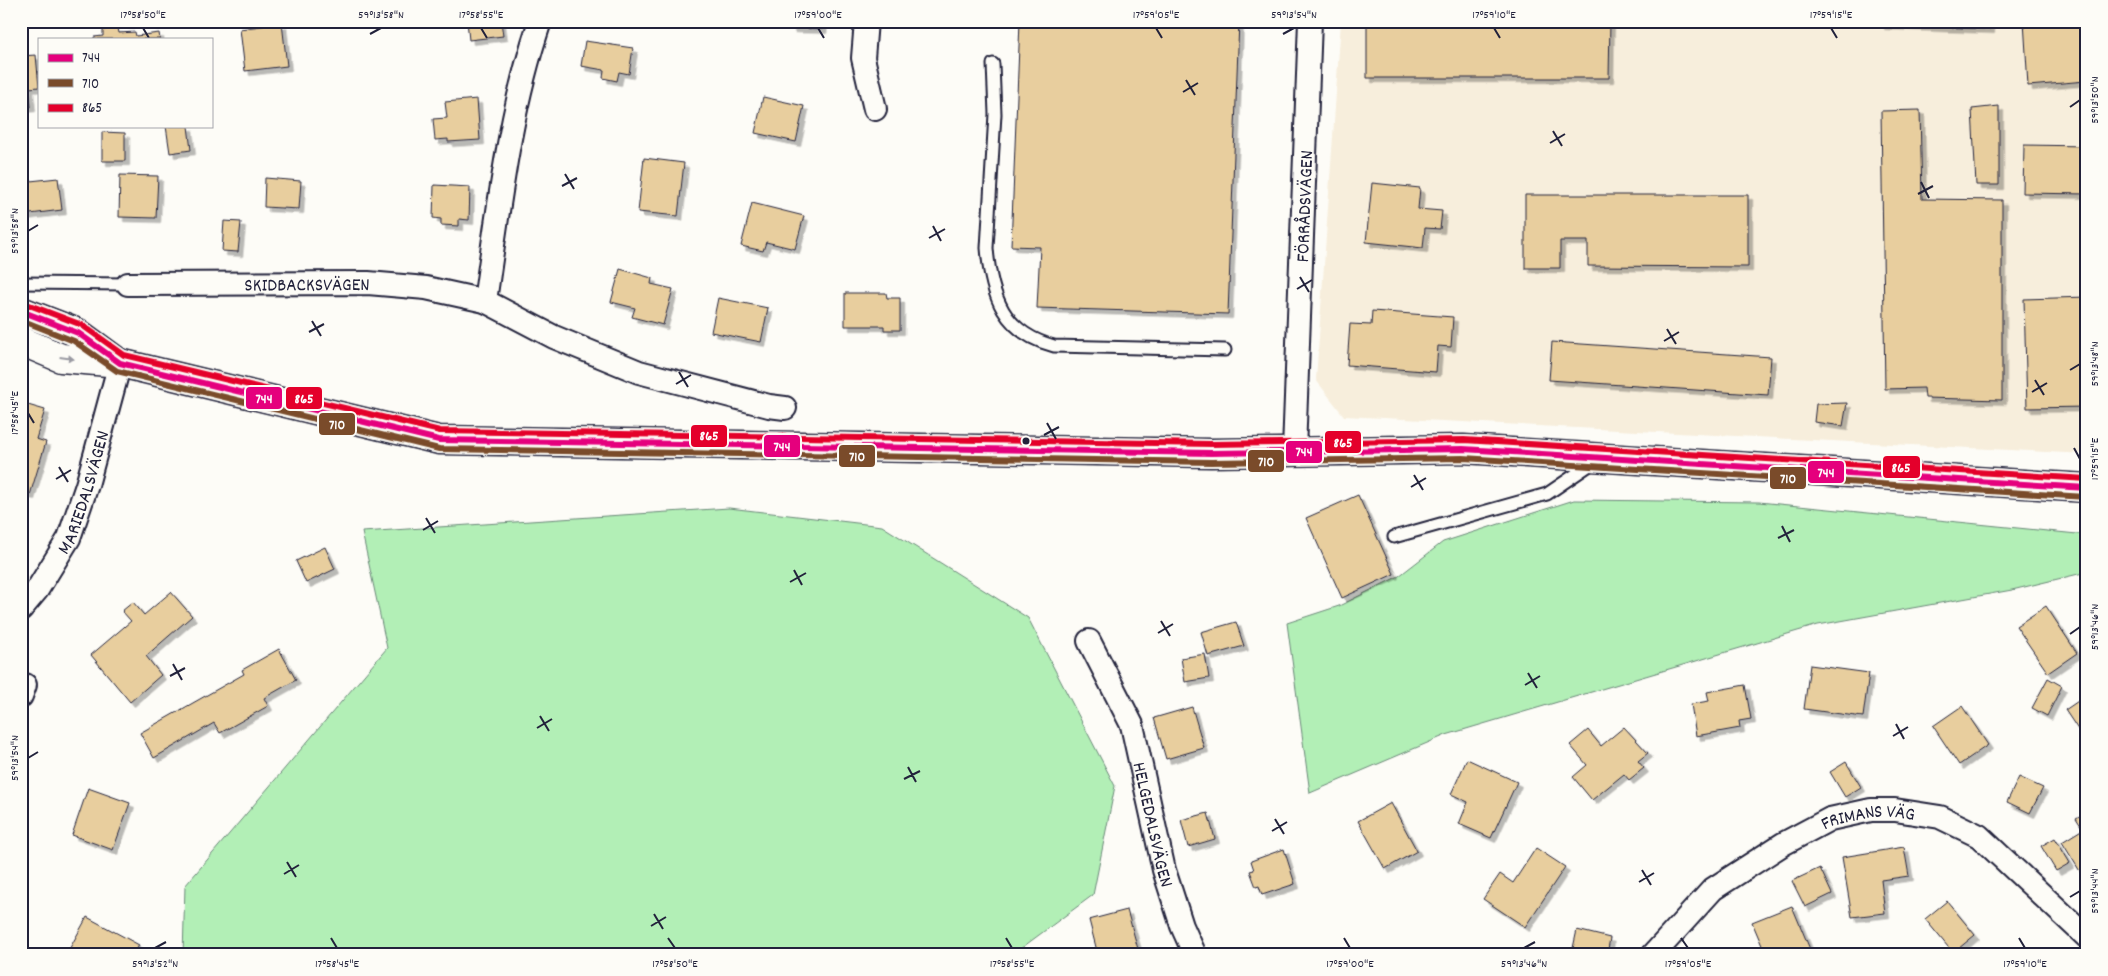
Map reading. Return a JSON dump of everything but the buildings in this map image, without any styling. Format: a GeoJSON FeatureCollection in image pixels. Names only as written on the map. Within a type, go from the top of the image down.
{"type":"FeatureCollection","features":[{"type":"Feature","properties":{"kind":"main road"},"geometry":{"type":"LineString","coordinates":[[21,311],[78,333],[120,364]]}},
{"type":"Feature","properties":{"kind":"main road"},"geometry":{"type":"LineString","coordinates":[[21,342],[61,358],[120,364],[439,440],[1201,453],[1463,449],[2087,488]]}},
{"type":"Feature","properties":{"kind":"street"},"geometry":{"type":"LineString","coordinates":[[485,301],[504,166],[522,76],[540,21]]}},
{"type":"Feature","properties":{"kind":"street"},"geometry":{"type":"LineString","coordinates":[[866,21],[863,58],[875,109]]}},
{"type":"Feature","properties":{"kind":"street","name":"FÖRRÅDSVÄGEN"},"geometry":{"type":"LineString","coordinates":[[1294,452],[1310,21]]}},
{"type":"Feature","properties":{"kind":"street","name":"SKIDBACKSVÄGEN"},"geometry":{"type":"LineString","coordinates":[[128,284],[368,283],[426,288],[485,301],[554,337],[639,372],[769,406],[786,408]]}},
{"type":"Feature","properties":{"kind":"street","name":"MARIEDALSVÄGEN"},"geometry":{"type":"LineString","coordinates":[[21,609],[37,590],[69,538],[87,485],[120,364]]}},
{"type":"Feature","properties":{"kind":"street","name":"HELGEDALSVÄGEN"},"geometry":{"type":"LineString","coordinates":[[1089,641],[1132,725],[1164,870],[1182,926],[1195,955]]}},
{"type":"Feature","properties":{"kind":"street","name":"FRIMANS VÄG"},"geometry":{"type":"LineString","coordinates":[[1652,955],[1712,889],[1783,844],[1830,819],[1871,810],[1895,810],[1940,816],[1979,836],[2087,937]]}},
{"type":"Feature","properties":{"kind":"lane"},"geometry":{"type":"LineString","coordinates":[[993,64],[995,114],[987,248],[996,298],[1010,320],[1022,334],[1036,342],[1054,346],[1225,350]]}},
{"type":"Feature","properties":{"kind":"lane"},"geometry":{"type":"LineString","coordinates":[[21,283],[128,284]]}},
{"type":"Feature","properties":{"kind":"lane"},"geometry":{"type":"LineString","coordinates":[[1394,537],[1547,494],[1600,458]]}},
{"type":"Feature","properties":{"kind":"shaded area"},"geometry":{"type":"Polygon","coordinates":[[[1341,21],[2087,21],[2087,454],[1344,416],[1316,380],[1341,21]]]}},
{"type":"Feature","properties":{"kind":"green space"},"geometry":{"type":"Polygon","coordinates":[[[1574,500],[1759,502],[2087,535],[2087,572],[2012,590],[1818,625],[1446,735],[1310,793],[1287,623],[1339,606],[1399,576],[1443,542],[1574,500]]]}},
{"type":"Feature","properties":{"kind":"green space"},"geometry":{"type":"Polygon","coordinates":[[[729,508],[882,526],[1028,618],[1115,786],[1093,895],[1012,955],[183,955],[185,886],[387,648],[362,532],[729,508]]]}},
{"type":"Feature","properties":{"kind":"transit line","name":"865"},"geometry":{"type":"LineString","coordinates":[[24,303],[82,325],[124,355],[440,431],[1211,444],[1464,440],[2087,479]]}},
{"type":"Feature","properties":{"kind":"transit line","name":"744"},"geometry":{"type":"LineString","coordinates":[[21,311],[78,333],[120,363],[439,440],[1211,453],[1463,449],[2087,488]]}},
{"type":"Feature","properties":{"kind":"transit line","name":"710"},"geometry":{"type":"LineString","coordinates":[[21,320],[74,341],[117,371],[439,449],[1211,462],[1463,458],[2086,497]]}}]}
